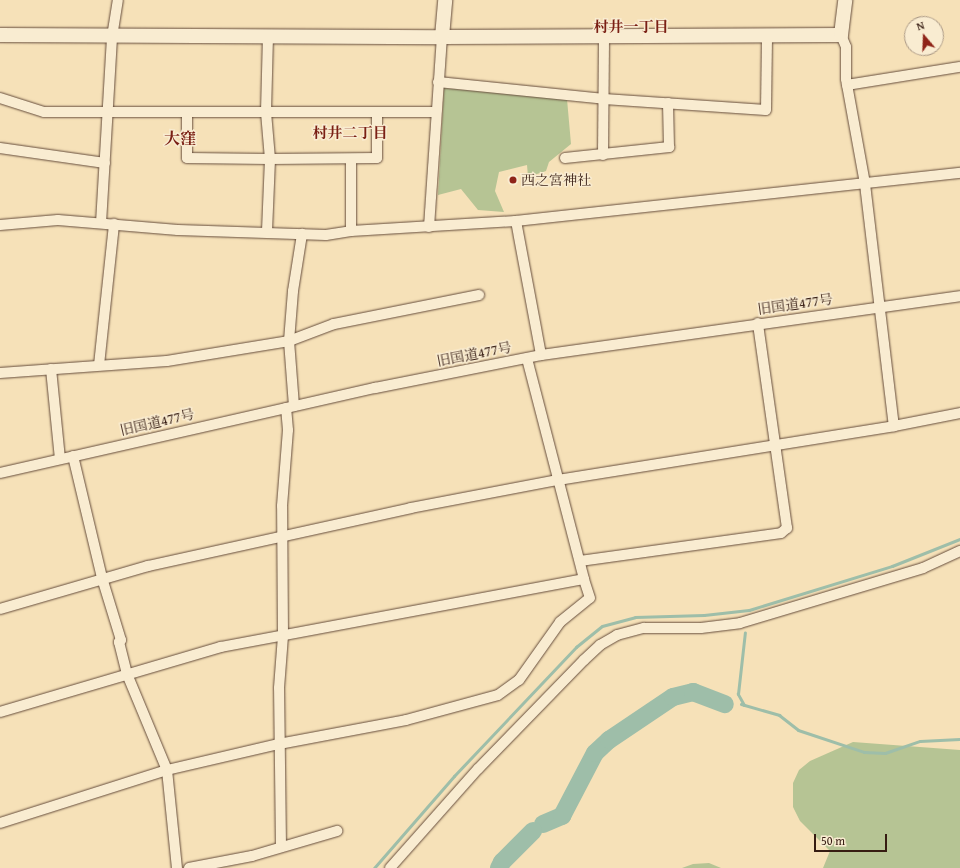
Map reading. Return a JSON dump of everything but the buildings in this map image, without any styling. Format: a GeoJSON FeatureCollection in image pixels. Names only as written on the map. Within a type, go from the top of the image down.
{"type":"FeatureCollection","features":[{"type":"Feature","properties":{"kind":"street"},"geometry":{"type":"LineString","coordinates":[[101,223],[112,37],[118,0]]}},
{"type":"Feature","properties":{"kind":"street"},"geometry":{"type":"LineString","coordinates":[[429,227],[435,112],[445,0]]}},
{"type":"Feature","properties":{"kind":"street"},"geometry":{"type":"LineString","coordinates":[[845,0],[842,35],[847,54],[847,85],[865,184],[894,426]]}},
{"type":"Feature","properties":{"kind":"street"},"geometry":{"type":"LineString","coordinates":[[0,35],[112,37],[268,36],[442,38],[767,37],[842,35]]}},
{"type":"Feature","properties":{"kind":"street"},"geometry":{"type":"LineString","coordinates":[[267,231],[270,159],[266,112],[268,36]]}},
{"type":"Feature","properties":{"kind":"street"},"geometry":{"type":"LineString","coordinates":[[603,155],[604,37]]}},
{"type":"Feature","properties":{"kind":"street"},"geometry":{"type":"LineString","coordinates":[[438,82],[604,99],[766,110],[767,37]]}},
{"type":"Feature","properties":{"kind":"street"},"geometry":{"type":"LineString","coordinates":[[847,85],[960,67]]}},
{"type":"Feature","properties":{"kind":"street"},"geometry":{"type":"LineString","coordinates":[[0,98],[44,112],[435,112]]}},
{"type":"Feature","properties":{"kind":"street"},"geometry":{"type":"LineString","coordinates":[[565,158],[669,147],[668,103]]}},
{"type":"Feature","properties":{"kind":"street"},"geometry":{"type":"LineString","coordinates":[[187,112],[187,158],[350,159],[377,158],[377,112]]}},
{"type":"Feature","properties":{"kind":"street"},"geometry":{"type":"LineString","coordinates":[[0,148],[105,163]]}},
{"type":"Feature","properties":{"kind":"street"},"geometry":{"type":"LineString","coordinates":[[350,159],[351,231]]}},
{"type":"Feature","properties":{"kind":"street"},"geometry":{"type":"LineString","coordinates":[[0,225],[40,220],[101,223],[178,230],[267,231],[326,235],[351,231],[516,221],[865,184],[960,172]]}},
{"type":"Feature","properties":{"kind":"street"},"geometry":{"type":"LineString","coordinates":[[516,221],[541,355]]}},
{"type":"Feature","properties":{"kind":"street"},"geometry":{"type":"LineString","coordinates":[[99,365],[114,224]]}},
{"type":"Feature","properties":{"kind":"street"},"geometry":{"type":"LineString","coordinates":[[281,847],[279,744],[283,636],[282,536],[290,407],[289,341],[293,291],[302,234]]}},
{"type":"Feature","properties":{"kind":"street"},"geometry":{"type":"LineString","coordinates":[[0,373],[167,360],[289,341],[334,324],[479,295]]}},
{"type":"Feature","properties":{"kind":"street","name":"旧国道477号"},"geometry":{"type":"LineString","coordinates":[[0,473],[290,407],[541,355],[758,323],[960,296]]}},
{"type":"Feature","properties":{"kind":"street"},"geometry":{"type":"LineString","coordinates":[[580,561],[781,533],[787,528],[758,323]]}},
{"type":"Feature","properties":{"kind":"street"},"geometry":{"type":"LineString","coordinates":[[0,823],[167,770],[279,744],[406,720],[502,692],[527,671],[560,622],[590,598],[527,358]]}},
{"type":"Feature","properties":{"kind":"street"},"geometry":{"type":"LineString","coordinates":[[51,369],[60,459]]}},
{"type":"Feature","properties":{"kind":"street"},"geometry":{"type":"LineString","coordinates":[[0,609],[102,578],[282,536],[558,480],[776,446],[960,413]]}},
{"type":"Feature","properties":{"kind":"street"},"geometry":{"type":"LineString","coordinates":[[73,456],[102,578],[119,633],[127,674],[167,770],[177,868]]}},
{"type":"Feature","properties":{"kind":"street"},"geometry":{"type":"LineString","coordinates":[[390,868],[478,769],[578,666],[600,646],[617,635],[644,628],[701,628],[740,623],[923,568],[960,551]]}},
{"type":"Feature","properties":{"kind":"street"},"geometry":{"type":"LineString","coordinates":[[0,712],[221,647],[584,579]]}},
{"type":"Feature","properties":{"kind":"street"},"geometry":{"type":"LineString","coordinates":[[189,868],[236,860],[337,831]]}},
{"type":"Feature","properties":{"kind":"green space"},"geometry":{"type":"Polygon","coordinates":[[[444,88],[567,99],[571,144],[549,162],[546,171],[528,177],[527,165],[499,172],[495,191],[504,212],[478,210],[461,189],[438,195],[444,88]]]}},
{"type":"Feature","properties":{"kind":"green space"},"geometry":{"type":"Polygon","coordinates":[[[853,742],[960,750],[960,868],[823,868],[830,851],[800,821],[793,807],[793,783],[799,770],[810,761],[853,742]]]}},
{"type":"Feature","properties":{"kind":"green space"},"geometry":{"type":"Polygon","coordinates":[[[709,863],[721,868],[682,868],[693,864],[709,863]]]}},
{"type":"Feature","properties":{"kind":"waterway"},"geometry":{"type":"LineString","coordinates":[[374,868],[454,776],[576,647],[602,626],[635,617],[704,615],[749,610],[892,566],[960,539]]}},
{"type":"Feature","properties":{"kind":"waterway"},"geometry":{"type":"LineString","coordinates":[[744,705],[738,694],[745,632]]}},
{"type":"Feature","properties":{"kind":"waterway"},"geometry":{"type":"LineString","coordinates":[[543,824],[562,816],[595,753],[609,740],[673,697],[693,692],[725,704]]}},
{"type":"Feature","properties":{"kind":"waterway"},"geometry":{"type":"LineString","coordinates":[[741,704],[779,715],[798,730],[864,752],[885,753],[920,741],[960,739]]}},
{"type":"Feature","properties":{"kind":"waterway"},"geometry":{"type":"LineString","coordinates":[[499,868],[502,862],[533,831]]}},
{"type":"Feature","properties":{"kind":"place","name":"西之宮神社"},"geometry":{"type":"Point","coordinates":[513,180]}},
{"type":"Feature","properties":{"kind":"district","name":"村井一丁目"},"geometry":{"type":"Point","coordinates":[631,27]}},
{"type":"Feature","properties":{"kind":"district","name":"村井二丁目"},"geometry":{"type":"Point","coordinates":[350,133]}},
{"type":"Feature","properties":{"kind":"district","name":"大窪"},"geometry":{"type":"Point","coordinates":[180,138]}}]}
